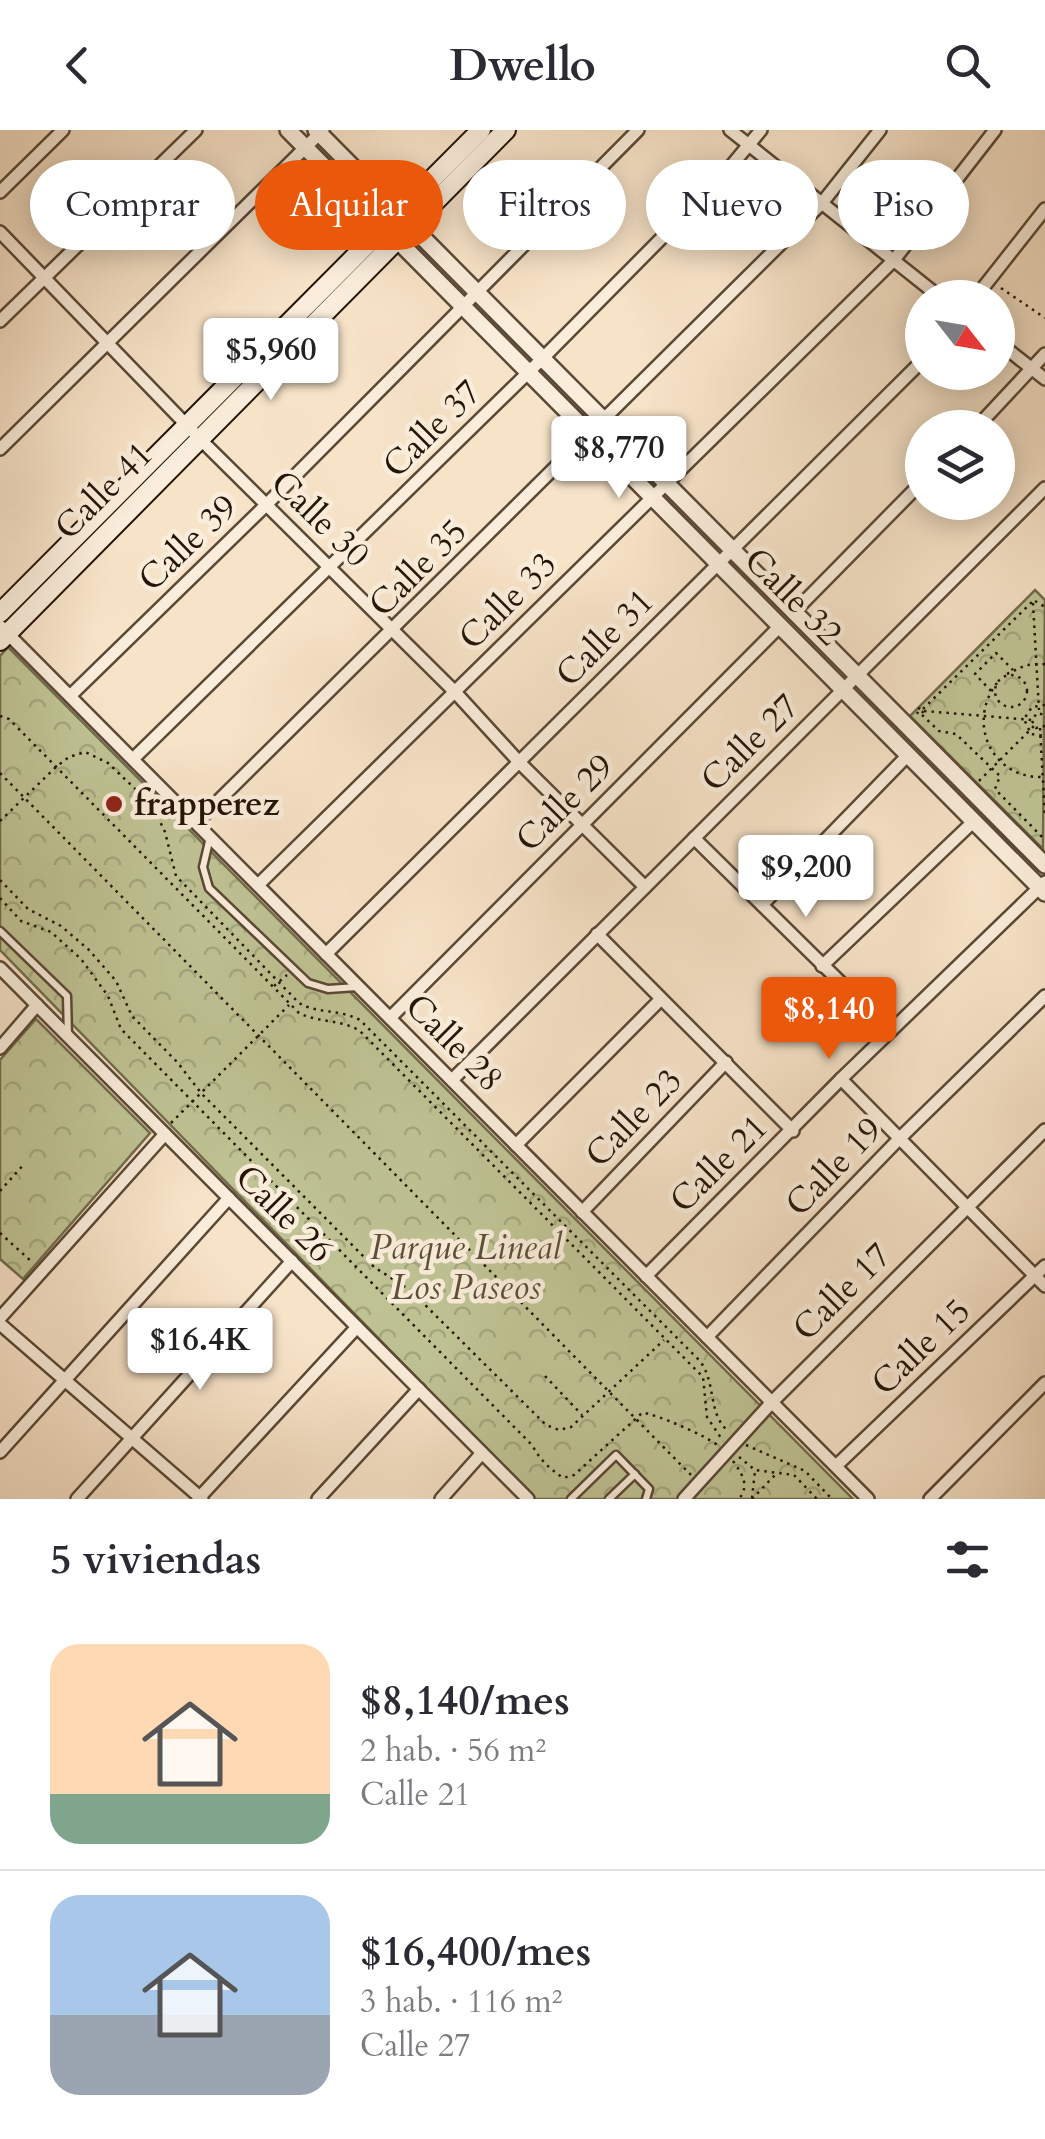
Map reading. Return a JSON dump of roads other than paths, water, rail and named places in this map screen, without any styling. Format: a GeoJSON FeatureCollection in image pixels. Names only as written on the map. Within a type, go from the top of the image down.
{"type":"FeatureCollection","features":[{"type":"Feature","properties":{"kind":"main road","name":"Calle 41"},"geometry":{"type":"LineString","coordinates":[[443,174],[481,130]]}},
{"type":"Feature","properties":{"kind":"main road","name":"Calle 41"},"geometry":{"type":"LineString","coordinates":[[443,186],[506,130]]}},
{"type":"Feature","properties":{"kind":"main road","name":"Calle 41"},"geometry":{"type":"LineString","coordinates":[[0,612],[362,250]]}},
{"type":"Feature","properties":{"kind":"main road","name":"Calle 41"},"geometry":{"type":"LineString","coordinates":[[2,634],[390,250]]}},
{"type":"Feature","properties":{"kind":"street"},"geometry":{"type":"LineString","coordinates":[[0,192],[63,130]]}},
{"type":"Feature","properties":{"kind":"street"},"geometry":{"type":"LineString","coordinates":[[0,321],[196,130]]}},
{"type":"Feature","properties":{"kind":"street","name":"Calle 32"},"geometry":{"type":"LineString","coordinates":[[288,130],[317,160]]}},
{"type":"Feature","properties":{"kind":"street","name":"Calle 39"},"geometry":{"type":"LineString","coordinates":[[70,696],[265,506],[638,130]]}},
{"type":"Feature","properties":{"kind":"street"},"geometry":{"type":"LineString","coordinates":[[730,130],[919,280]]}},
{"type":"Feature","properties":{"kind":"street","name":"Calle 37"},"geometry":{"type":"LineString","coordinates":[[133,759],[543,358],[722,177],[761,130]]}},
{"type":"Feature","properties":{"kind":"street","name":"Calle 35"},"geometry":{"type":"LineString","coordinates":[[196,823],[822,203],[880,130]]}},
{"type":"Feature","properties":{"kind":"street","name":"Calle 33"},"geometry":{"type":"LineString","coordinates":[[258,885],[894,260],[995,130]]}},
{"type":"Feature","properties":{"kind":"street"},"geometry":{"type":"LineString","coordinates":[[0,449],[320,131]]}},
{"type":"Feature","properties":{"kind":"street","name":"Calle 32"},"geometry":{"type":"LineString","coordinates":[[320,131],[348,160]]}},
{"type":"Feature","properties":{"kind":"street"},"geometry":{"type":"LineString","coordinates":[[989,280],[1045,209]]}},
{"type":"Feature","properties":{"kind":"street","name":"Calle 30"},"geometry":{"type":"LineString","coordinates":[[0,232],[200,440],[332,568],[645,887]]}},
{"type":"Feature","properties":{"kind":"street","name":"Calle 32"},"geometry":{"type":"LineString","coordinates":[[406,250],[1043,888]]}},
{"type":"Feature","properties":{"kind":"street","name":"Calle 32"},"geometry":{"type":"LineString","coordinates":[[436,250],[1045,865]]}},
{"type":"Feature","properties":{"kind":"street"},"geometry":{"type":"LineString","coordinates":[[994,410],[1045,354]]}},
{"type":"Feature","properties":{"kind":"street"},"geometry":{"type":"LineString","coordinates":[[1015,356],[1045,380]]}},
{"type":"Feature","properties":{"kind":"street","name":"Calle 31"},"geometry":{"type":"LineString","coordinates":[[326,954],[905,378]]}},
{"type":"Feature","properties":{"kind":"street","name":"Calle 27"},"geometry":{"type":"LineString","coordinates":[[452,1080],[1045,488]]}},
{"type":"Feature","properties":{"kind":"street"},"geometry":{"type":"LineString","coordinates":[[794,612],[905,499]]}},
{"type":"Feature","properties":{"kind":"street","name":"Calle 29"},"geometry":{"type":"LineString","coordinates":[[390,1018],[780,626]]}},
{"type":"Feature","properties":{"kind":"street","name":"Calle 28"},"geometry":{"type":"LineString","coordinates":[[2,634],[70,696],[868,1499]]}},
{"type":"Feature","properties":{"kind":"street"},"geometry":{"type":"LineString","coordinates":[[762,906],[908,755]]}},
{"type":"Feature","properties":{"kind":"street"},"geometry":{"type":"LineString","coordinates":[[822,966],[974,822]]}},
{"type":"Feature","properties":{"kind":"street"},"geometry":{"type":"LineString","coordinates":[[694,838],[890,1031]]}},
{"type":"Feature","properties":{"kind":"street","name":"Calle 21"},"geometry":{"type":"LineString","coordinates":[[646,1276],[890,1031],[1043,888]]}},
{"type":"Feature","properties":{"kind":"street"},"geometry":{"type":"LineString","coordinates":[[597,934],[792,1131]]}},
{"type":"Feature","properties":{"kind":"street","name":"Calle 26"},"geometry":{"type":"LineString","coordinates":[[0,968],[169,1128],[229,1198],[528,1499]]}},
{"type":"Feature","properties":{"kind":"street","name":"Calle 19"},"geometry":{"type":"LineString","coordinates":[[707,1337],[898,1140],[1045,996]]}},
{"type":"Feature","properties":{"kind":"street"},"geometry":{"type":"LineString","coordinates":[[516,1145],[661,999]]}},
{"type":"Feature","properties":{"kind":"street"},"geometry":{"type":"LineString","coordinates":[[0,1048],[37,1005]]}},
{"type":"Feature","properties":{"kind":"street","name":"Calle 23"},"geometry":{"type":"LineString","coordinates":[[582,1212],[726,1062]]}},
{"type":"Feature","properties":{"kind":"street"},"geometry":{"type":"LineString","coordinates":[[841,1079],[898,1140],[1042,1276]]}},
{"type":"Feature","properties":{"kind":"street"},"geometry":{"type":"LineString","coordinates":[[169,1128],[0,1321],[63,1381],[200,1498],[357,1327]]}},
{"type":"Feature","properties":{"kind":"street","name":"Calle 17"},"geometry":{"type":"LineString","coordinates":[[684,1499],[772,1402],[1045,1130]]}},
{"type":"Feature","properties":{"kind":"street"},"geometry":{"type":"LineString","coordinates":[[0,1452],[229,1198]]}},
{"type":"Feature","properties":{"kind":"street"},"geometry":{"type":"LineString","coordinates":[[78,1499],[292,1261]]}},
{"type":"Feature","properties":{"kind":"street","name":"Calle 15"},"geometry":{"type":"LineString","coordinates":[[836,1466],[1042,1276]]}},
{"type":"Feature","properties":{"kind":"street"},"geometry":{"type":"LineString","coordinates":[[930,1499],[1045,1383]]}},
{"type":"Feature","properties":{"kind":"street"},"geometry":{"type":"LineString","coordinates":[[318,1499],[419,1390]]}},
{"type":"Feature","properties":{"kind":"street"},"geometry":{"type":"LineString","coordinates":[[441,1499],[482,1453]]}},
{"type":"Feature","properties":{"kind":"lane"},"geometry":{"type":"LineString","coordinates":[[210,837],[203,867],[209,888],[308,983],[328,988],[358,986]]}},
{"type":"Feature","properties":{"kind":"lane"},"geometry":{"type":"LineString","coordinates":[[0,931],[67,996],[68,1036]]}},
{"type":"Feature","properties":{"kind":"lane"},"geometry":{"type":"LineString","coordinates":[[571,1499],[614,1456],[619,1456],[649,1490],[646,1499]]}},
{"type":"Feature","properties":{"kind":"lane"},"geometry":{"type":"LineString","coordinates":[[610,1499],[635,1474]]}},
{"type":"Feature","properties":{"kind":"place","name":"frapperez"},"geometry":{"type":"Point","coordinates":[114,804]}},
{"type":"Feature","properties":{"kind":"park label","name":"Parque Lineal Los Paseos"},"geometry":{"type":"Point","coordinates":[466,1268]}}]}
